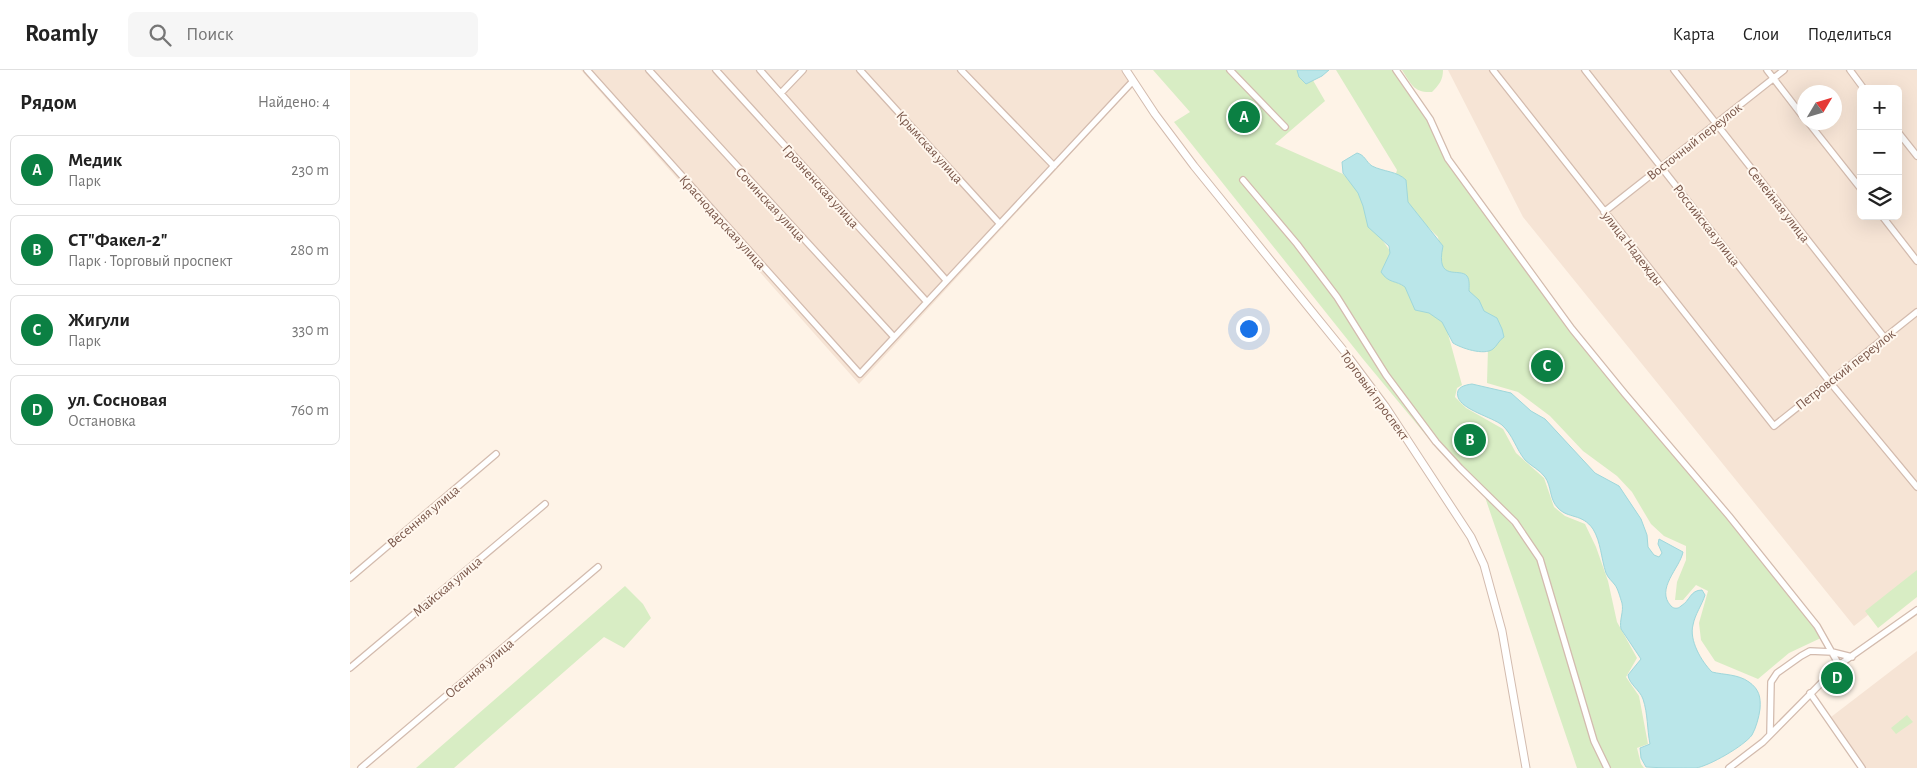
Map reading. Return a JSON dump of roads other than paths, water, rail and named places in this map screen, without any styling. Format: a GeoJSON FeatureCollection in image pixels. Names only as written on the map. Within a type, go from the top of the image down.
{"type":"FeatureCollection","features":[{"type":"Feature","properties":{"kind":"street","name":"Краснодарская улица"},"geometry":{"type":"LineString","coordinates":[[587,70],[860,374],[894,337]]}},
{"type":"Feature","properties":{"kind":"street","name":"Сочинская улица"},"geometry":{"type":"LineString","coordinates":[[649,70],[894,337]]}},
{"type":"Feature","properties":{"kind":"street","name":"Грозненская улица"},"geometry":{"type":"LineString","coordinates":[[716,70],[927,302]]}},
{"type":"Feature","properties":{"kind":"street"},"geometry":{"type":"LineString","coordinates":[[760,70],[946,280]]}},
{"type":"Feature","properties":{"kind":"street"},"geometry":{"type":"LineString","coordinates":[[780,93],[803,70]]}},
{"type":"Feature","properties":{"kind":"street","name":"Крымская улица"},"geometry":{"type":"LineString","coordinates":[[860,70],[1000,224]]}},
{"type":"Feature","properties":{"kind":"street"},"geometry":{"type":"LineString","coordinates":[[961,70],[1054,166]]}},
{"type":"Feature","properties":{"kind":"street","name":"Торговый проспект"},"geometry":{"type":"LineString","coordinates":[[1126,70],[1155,114],[1217,195],[1344,351],[1405,436],[1471,537],[1484,565],[1500,623],[1526,768]]}},
{"type":"Feature","properties":{"kind":"street"},"geometry":{"type":"LineString","coordinates":[[1230,70],[1285,127]]}},
{"type":"Feature","properties":{"kind":"street"},"geometry":{"type":"LineString","coordinates":[[1396,70],[1430,119],[1448,159],[1572,329],[1729,516],[1817,626],[1839,665]]}},
{"type":"Feature","properties":{"kind":"street","name":"улица Надежды"},"geometry":{"type":"LineString","coordinates":[[1493,70],[1774,426]]}},
{"type":"Feature","properties":{"kind":"street","name":"Российская улица"},"geometry":{"type":"LineString","coordinates":[[1585,70],[1829,381],[1917,487]]}},
{"type":"Feature","properties":{"kind":"street","name":"Семейная улица"},"geometry":{"type":"LineString","coordinates":[[1674,70],[1884,337]]}},
{"type":"Feature","properties":{"kind":"street"},"geometry":{"type":"LineString","coordinates":[[1767,70],[1797,109]]}},
{"type":"Feature","properties":{"kind":"street","name":"Восточный переулок"},"geometry":{"type":"LineString","coordinates":[[1604,212],[1784,70]]}},
{"type":"Feature","properties":{"kind":"street"},"geometry":{"type":"LineString","coordinates":[[1850,70],[1861,85]]}},
{"type":"Feature","properties":{"kind":"street"},"geometry":{"type":"LineString","coordinates":[[894,337],[1133,81]]}},
{"type":"Feature","properties":{"kind":"street"},"geometry":{"type":"LineString","coordinates":[[1814,130],[1857,184]]}},
{"type":"Feature","properties":{"kind":"street"},"geometry":{"type":"LineString","coordinates":[[1902,137],[1917,156]]}},
{"type":"Feature","properties":{"kind":"street"},"geometry":{"type":"LineString","coordinates":[[1243,180],[1297,244],[1337,296],[1386,375],[1436,442],[1515,522],[1540,559],[1594,741],[1606,768]]}},
{"type":"Feature","properties":{"kind":"street"},"geometry":{"type":"LineString","coordinates":[[1885,220],[1917,261]]}},
{"type":"Feature","properties":{"kind":"street","name":"Петровский переулок"},"geometry":{"type":"LineString","coordinates":[[1774,426],[1917,312]]}},
{"type":"Feature","properties":{"kind":"street","name":"Весенняя улица"},"geometry":{"type":"LineString","coordinates":[[350,578],[496,454]]}},
{"type":"Feature","properties":{"kind":"street","name":"Майская улица"},"geometry":{"type":"LineString","coordinates":[[350,668],[544,504]]}},
{"type":"Feature","properties":{"kind":"street","name":"Осенняя улица"},"geometry":{"type":"LineString","coordinates":[[360,768],[598,567]]}},
{"type":"Feature","properties":{"kind":"street"},"geometry":{"type":"LineString","coordinates":[[1729,768],[1763,742],[1839,665],[1917,610]]}},
{"type":"Feature","properties":{"kind":"street"},"geometry":{"type":"LineString","coordinates":[[1770,734],[1771,682],[1777,673],[1810,651],[1832,652],[1852,657]]}},
{"type":"Feature","properties":{"kind":"street"},"geometry":{"type":"LineString","coordinates":[[1810,693],[1862,768]]}},
{"type":"Feature","properties":{"kind":"water"},"geometry":{"type":"Polygon","coordinates":[[[1297,70],[1329,70],[1306,84],[1299,77],[1297,70]]]}},
{"type":"Feature","properties":{"kind":"water"},"geometry":{"type":"Polygon","coordinates":[[[1357,153],[1362,155],[1372,166],[1399,175],[1406,180],[1408,202],[1443,246],[1442,265],[1449,272],[1467,276],[1469,291],[1479,300],[1484,311],[1497,318],[1504,337],[1493,349],[1484,352],[1467,349],[1453,343],[1442,322],[1429,313],[1415,310],[1405,287],[1390,280],[1381,272],[1390,253],[1389,246],[1368,227],[1358,193],[1343,173],[1342,162],[1357,153]]]}},
{"type":"Feature","properties":{"kind":"water"},"geometry":{"type":"Polygon","coordinates":[[[1472,384],[1511,393],[1531,411],[1545,419],[1595,473],[1619,486],[1641,519],[1647,535],[1648,547],[1654,555],[1659,557],[1662,553],[1658,544],[1659,539],[1683,552],[1667,586],[1667,599],[1672,607],[1677,608],[1684,604],[1692,594],[1702,590],[1705,595],[1695,617],[1692,631],[1694,644],[1700,656],[1712,672],[1745,679],[1755,687],[1759,694],[1760,709],[1756,726],[1752,735],[1742,745],[1717,760],[1696,768],[1646,767],[1641,758],[1640,748],[1650,744],[1646,710],[1642,696],[1630,681],[1628,675],[1641,659],[1621,629],[1622,603],[1616,587],[1606,573],[1596,534],[1589,524],[1580,518],[1566,514],[1558,508],[1553,501],[1545,477],[1525,460],[1502,425],[1465,406],[1461,402],[1457,394],[1459,389],[1472,384]]]}},
{"type":"Feature","properties":{"kind":"place","name":"Медик"},"geometry":{"type":"Point","coordinates":[1244,117]}},
{"type":"Feature","properties":{"kind":"place","name":"Жигули"},"geometry":{"type":"Point","coordinates":[1547,366]}},
{"type":"Feature","properties":{"kind":"place","name":"СТ\"Факел-2\""},"geometry":{"type":"Point","coordinates":[1470,440]}},
{"type":"Feature","properties":{"kind":"place","name":"ул. Сосновая"},"geometry":{"type":"Point","coordinates":[1837,678]}}]}
